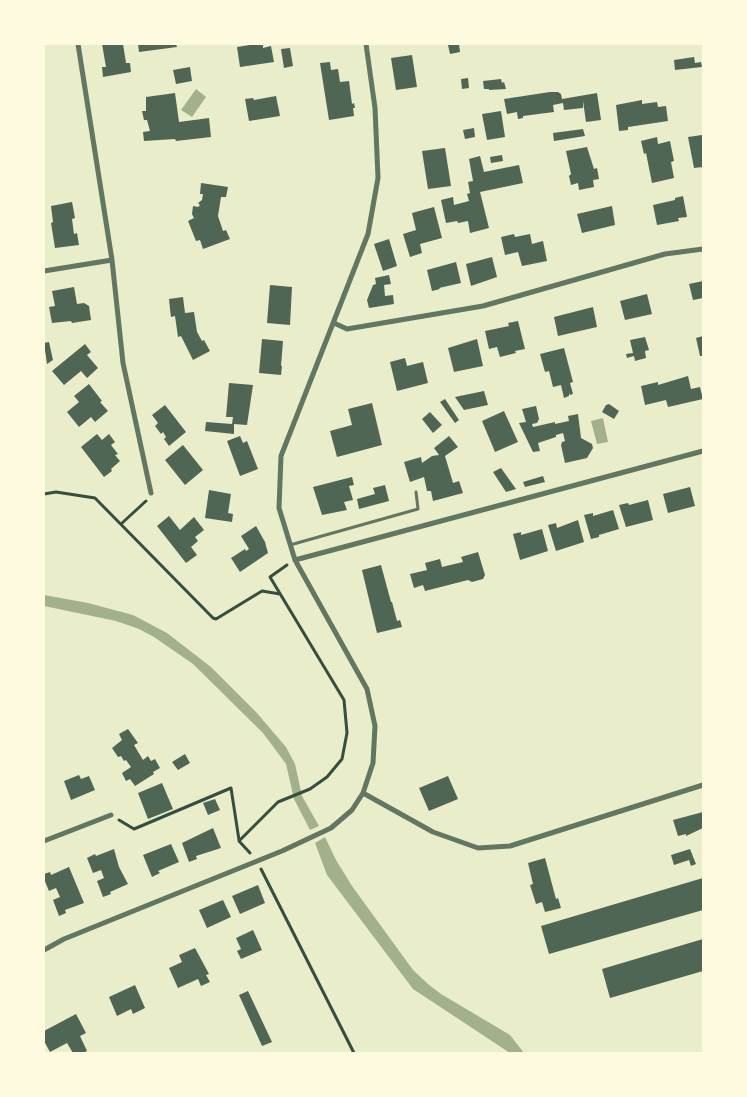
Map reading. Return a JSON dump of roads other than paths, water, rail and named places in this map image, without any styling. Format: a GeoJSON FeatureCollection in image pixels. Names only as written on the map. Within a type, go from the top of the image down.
{"type":"FeatureCollection","features":[{"type":"Feature","properties":{"kind":"street"},"geometry":{"type":"LineString","coordinates":[[78,44],[112,260],[123,363],[151,493]]}},
{"type":"Feature","properties":{"kind":"street"},"geometry":{"type":"LineString","coordinates":[[44,950],[64,939],[256,861],[331,828],[352,810],[363,793],[373,763],[375,726],[367,689],[295,560],[279,508],[281,456],[368,234],[378,178],[375,108],[366,44]]}},
{"type":"Feature","properties":{"kind":"street"},"geometry":{"type":"LineString","coordinates":[[334,323],[347,329],[483,306],[665,254],[703,249]]}},
{"type":"Feature","properties":{"kind":"street"},"geometry":{"type":"LineString","coordinates":[[44,271],[112,260]]}},
{"type":"Feature","properties":{"kind":"street"},"geometry":{"type":"LineString","coordinates":[[295,560],[703,451]]}},
{"type":"Feature","properties":{"kind":"street"},"geometry":{"type":"LineString","coordinates":[[363,793],[433,832],[478,848],[510,846],[703,785]]}},
{"type":"Feature","properties":{"kind":"street"},"geometry":{"type":"LineString","coordinates":[[44,841],[111,815]]}},
{"type":"Feature","properties":{"kind":"lane"},"geometry":{"type":"LineString","coordinates":[[290,545],[418,509],[416,492]]}}]}
